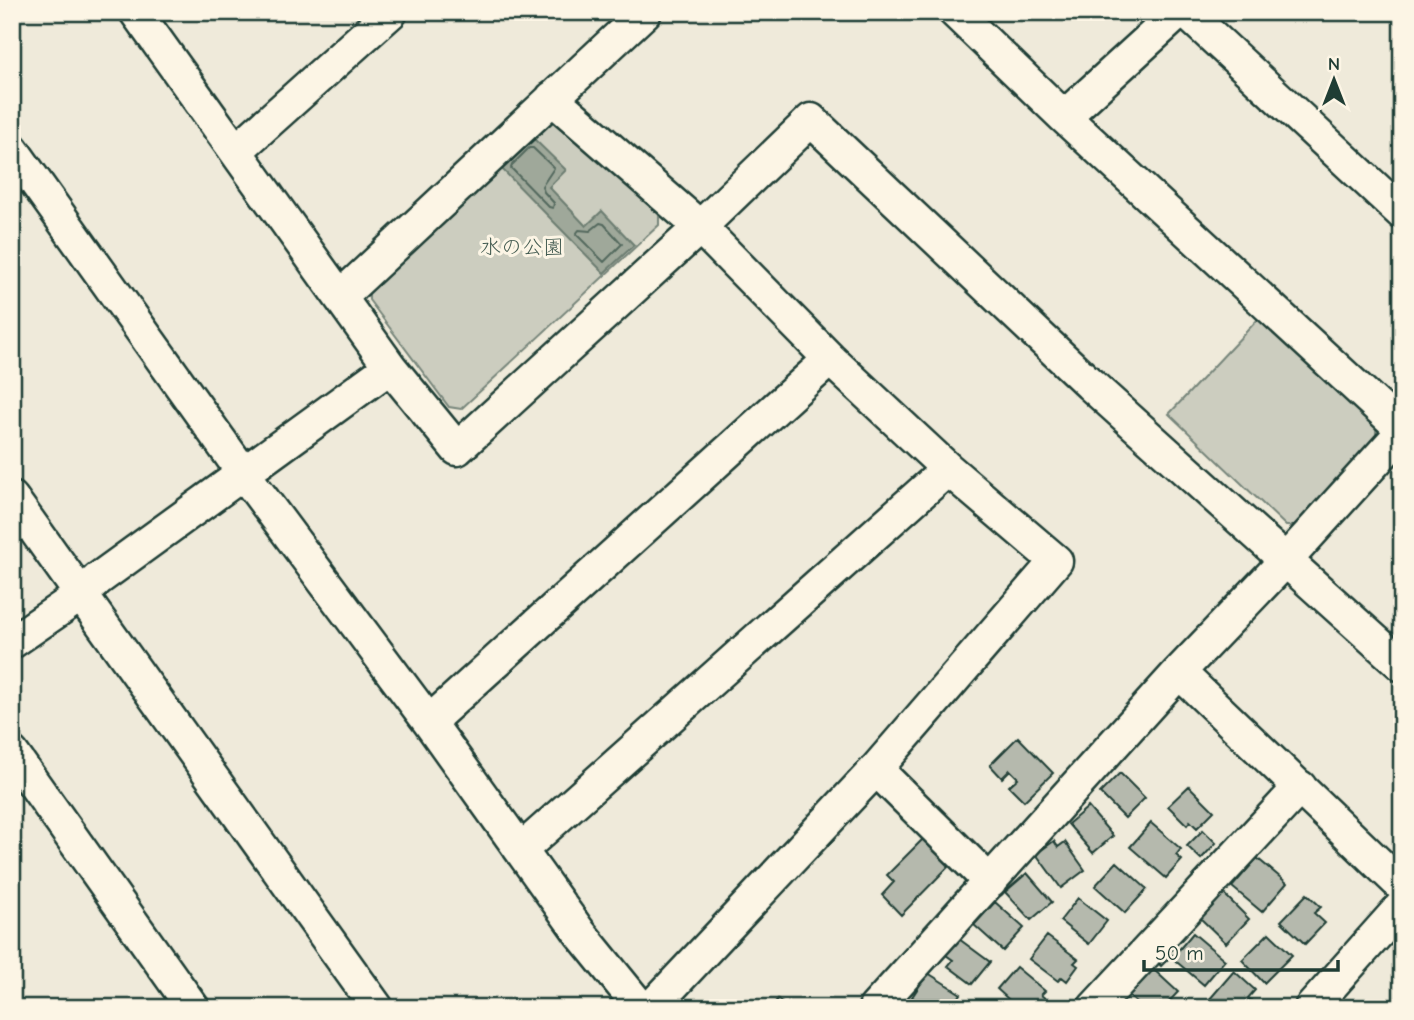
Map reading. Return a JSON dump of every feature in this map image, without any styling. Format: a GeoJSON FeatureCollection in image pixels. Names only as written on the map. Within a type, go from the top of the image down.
{"type":"FeatureCollection","features":[{"type":"Feature","properties":{"kind":"street"},"geometry":{"type":"LineString","coordinates":[[136,12],[390,367],[457,450],[811,120],[1090,384],[1402,664]]}},
{"type":"Feature","properties":{"kind":"street"},"geometry":{"type":"LineString","coordinates":[[236,151],[391,12]]}},
{"type":"Feature","properties":{"kind":"street"},"geometry":{"type":"LineString","coordinates":[[341,296],[645,12]]}},
{"type":"Feature","properties":{"kind":"street"},"geometry":{"type":"LineString","coordinates":[[875,1008],[1402,430],[1064,117],[955,12]]}},
{"type":"Feature","properties":{"kind":"street"},"geometry":{"type":"LineString","coordinates":[[1064,117],[1180,12]]}},
{"type":"Feature","properties":{"kind":"street"},"geometry":{"type":"LineString","coordinates":[[1186,12],[1402,214]]}},
{"type":"Feature","properties":{"kind":"street"},"geometry":{"type":"LineString","coordinates":[[552,98],[699,227],[830,359],[948,468],[1056,561],[876,769],[651,1008]]}},
{"type":"Feature","properties":{"kind":"street"},"geometry":{"type":"LineString","coordinates":[[12,149],[244,474],[429,722],[580,933],[641,1008]]}},
{"type":"Feature","properties":{"kind":"street"},"geometry":{"type":"LineString","coordinates":[[429,722],[830,359]]}},
{"type":"Feature","properties":{"kind":"street"},"geometry":{"type":"LineString","coordinates":[[12,642],[82,594],[98,579],[390,367]]}},
{"type":"Feature","properties":{"kind":"street"},"geometry":{"type":"LineString","coordinates":[[521,850],[948,468]]}},
{"type":"Feature","properties":{"kind":"street"},"geometry":{"type":"LineString","coordinates":[[12,498],[377,1008]]}},
{"type":"Feature","properties":{"kind":"street"},"geometry":{"type":"LineString","coordinates":[[1179,672],[1402,886]]}},
{"type":"Feature","properties":{"kind":"street"},"geometry":{"type":"LineString","coordinates":[[12,753],[193,1008]]}},
{"type":"Feature","properties":{"kind":"street"},"geometry":{"type":"LineString","coordinates":[[876,769],[990,882]]}},
{"type":"Feature","properties":{"kind":"street"},"geometry":{"type":"LineString","coordinates":[[1094,1008],[1300,787]]}},
{"type":"Feature","properties":{"kind":"street"},"geometry":{"type":"LineString","coordinates":[[1311,1008],[1402,906]]}},
{"type":"Feature","properties":{"kind":"green space","name":"水の公園"},"geometry":{"type":"Polygon","coordinates":[[[544,119],[557,120],[659,213],[659,225],[461,409],[449,407],[369,300],[369,287],[544,119]]]}},
{"type":"Feature","properties":{"kind":"green space"},"geometry":{"type":"Polygon","coordinates":[[[1260,317],[1376,427],[1376,437],[1297,526],[1286,526],[1169,414],[1260,317]]]}},
{"type":"Feature","properties":{"kind":"water"},"geometry":{"type":"Polygon","coordinates":[[[531,136],[566,170],[549,187],[586,226],[602,211],[634,245],[604,273],[500,167],[531,136]]]}},
{"type":"Feature","properties":{"kind":"building"},"geometry":{"type":"Polygon","coordinates":[[[1018,737],[1053,773],[1024,801],[1009,786],[1018,778],[1010,770],[1002,778],[990,765],[1018,737]]]}},
{"type":"Feature","properties":{"kind":"building"},"geometry":{"type":"Polygon","coordinates":[[[1120,773],[1145,798],[1125,818],[1100,793],[1120,773]]]}},
{"type":"Feature","properties":{"kind":"building"},"geometry":{"type":"Polygon","coordinates":[[[1189,786],[1214,811],[1197,828],[1190,821],[1187,825],[1168,806],[1189,786]]]}},
{"type":"Feature","properties":{"kind":"building"},"geometry":{"type":"Polygon","coordinates":[[[1088,807],[1113,836],[1093,853],[1068,824],[1088,807]]]}},
{"type":"Feature","properties":{"kind":"building"},"geometry":{"type":"Polygon","coordinates":[[[1151,823],[1181,849],[1176,855],[1182,860],[1166,878],[1130,847],[1151,823]]]}},
{"type":"Feature","properties":{"kind":"building"},"geometry":{"type":"Polygon","coordinates":[[[1203,830],[1216,843],[1201,859],[1187,846],[1203,830]]]}},
{"type":"Feature","properties":{"kind":"building"},"geometry":{"type":"Polygon","coordinates":[[[923,839],[950,865],[901,915],[882,895],[894,882],[887,875],[923,839]]]}},
{"type":"Feature","properties":{"kind":"building"},"geometry":{"type":"Polygon","coordinates":[[[1054,841],[1058,847],[1065,842],[1085,870],[1061,888],[1036,854],[1054,841]]]}},
{"type":"Feature","properties":{"kind":"building"},"geometry":{"type":"Polygon","coordinates":[[[1257,858],[1287,883],[1262,912],[1232,887],[1257,858]]]}},
{"type":"Feature","properties":{"kind":"building"},"geometry":{"type":"Polygon","coordinates":[[[1117,862],[1147,889],[1125,913],[1095,886],[1117,862]]]}},
{"type":"Feature","properties":{"kind":"building"},"geometry":{"type":"Polygon","coordinates":[[[1027,873],[1052,902],[1031,920],[1005,892],[1027,873]]]}},
{"type":"Feature","properties":{"kind":"building"},"geometry":{"type":"Polygon","coordinates":[[[1223,893],[1249,919],[1226,943],[1199,917],[1223,893]]]}},
{"type":"Feature","properties":{"kind":"building"},"geometry":{"type":"Polygon","coordinates":[[[1307,894],[1321,907],[1314,913],[1325,923],[1305,944],[1281,921],[1307,894]]]}},
{"type":"Feature","properties":{"kind":"building"},"geometry":{"type":"Polygon","coordinates":[[[1078,898],[1107,921],[1089,944],[1060,921],[1078,898]]]}},
{"type":"Feature","properties":{"kind":"building"},"geometry":{"type":"Polygon","coordinates":[[[995,902],[1024,928],[1003,951],[974,925],[995,902]]]}},
{"type":"Feature","properties":{"kind":"building"},"geometry":{"type":"Polygon","coordinates":[[[1193,933],[1225,960],[1204,985],[1172,958],[1193,933]]]}},
{"type":"Feature","properties":{"kind":"building"},"geometry":{"type":"Polygon","coordinates":[[[1269,933],[1292,955],[1264,983],[1242,960],[1269,933]]]}},
{"type":"Feature","properties":{"kind":"building"},"geometry":{"type":"Polygon","coordinates":[[[1047,936],[1078,959],[1074,963],[1078,966],[1067,981],[1062,977],[1058,981],[1029,959],[1047,936]]]}},
{"type":"Feature","properties":{"kind":"building"},"geometry":{"type":"Polygon","coordinates":[[[959,939],[990,962],[972,984],[948,966],[953,960],[946,955],[959,939]]]}},
{"type":"Feature","properties":{"kind":"building"},"geometry":{"type":"Polygon","coordinates":[[[1166,949],[1172,955],[1161,966],[1154,959],[1166,949]]]}},
{"type":"Feature","properties":{"kind":"building"},"geometry":{"type":"Polygon","coordinates":[[[1016,967],[1045,991],[1041,995],[1046,999],[1038,1008],[1018,1008],[997,989],[1016,967]]]}},
{"type":"Feature","properties":{"kind":"building"},"geometry":{"type":"Polygon","coordinates":[[[1152,968],[1178,992],[1165,1006],[1161,1003],[1156,1008],[1142,1008],[1127,994],[1152,968]]]}},
{"type":"Feature","properties":{"kind":"building"},"geometry":{"type":"Polygon","coordinates":[[[1234,971],[1255,990],[1248,998],[1251,1000],[1244,1008],[1218,1008],[1209,1000],[1234,971]]]}},
{"type":"Feature","properties":{"kind":"building"},"geometry":{"type":"Polygon","coordinates":[[[928,973],[961,994],[951,1008],[929,1008],[912,997],[928,973]]]}},
{"type":"Feature","properties":{"kind":"building"},"geometry":{"type":"Polygon","coordinates":[[[778,999],[787,1008],[770,1008],[778,999]]]}}]}
